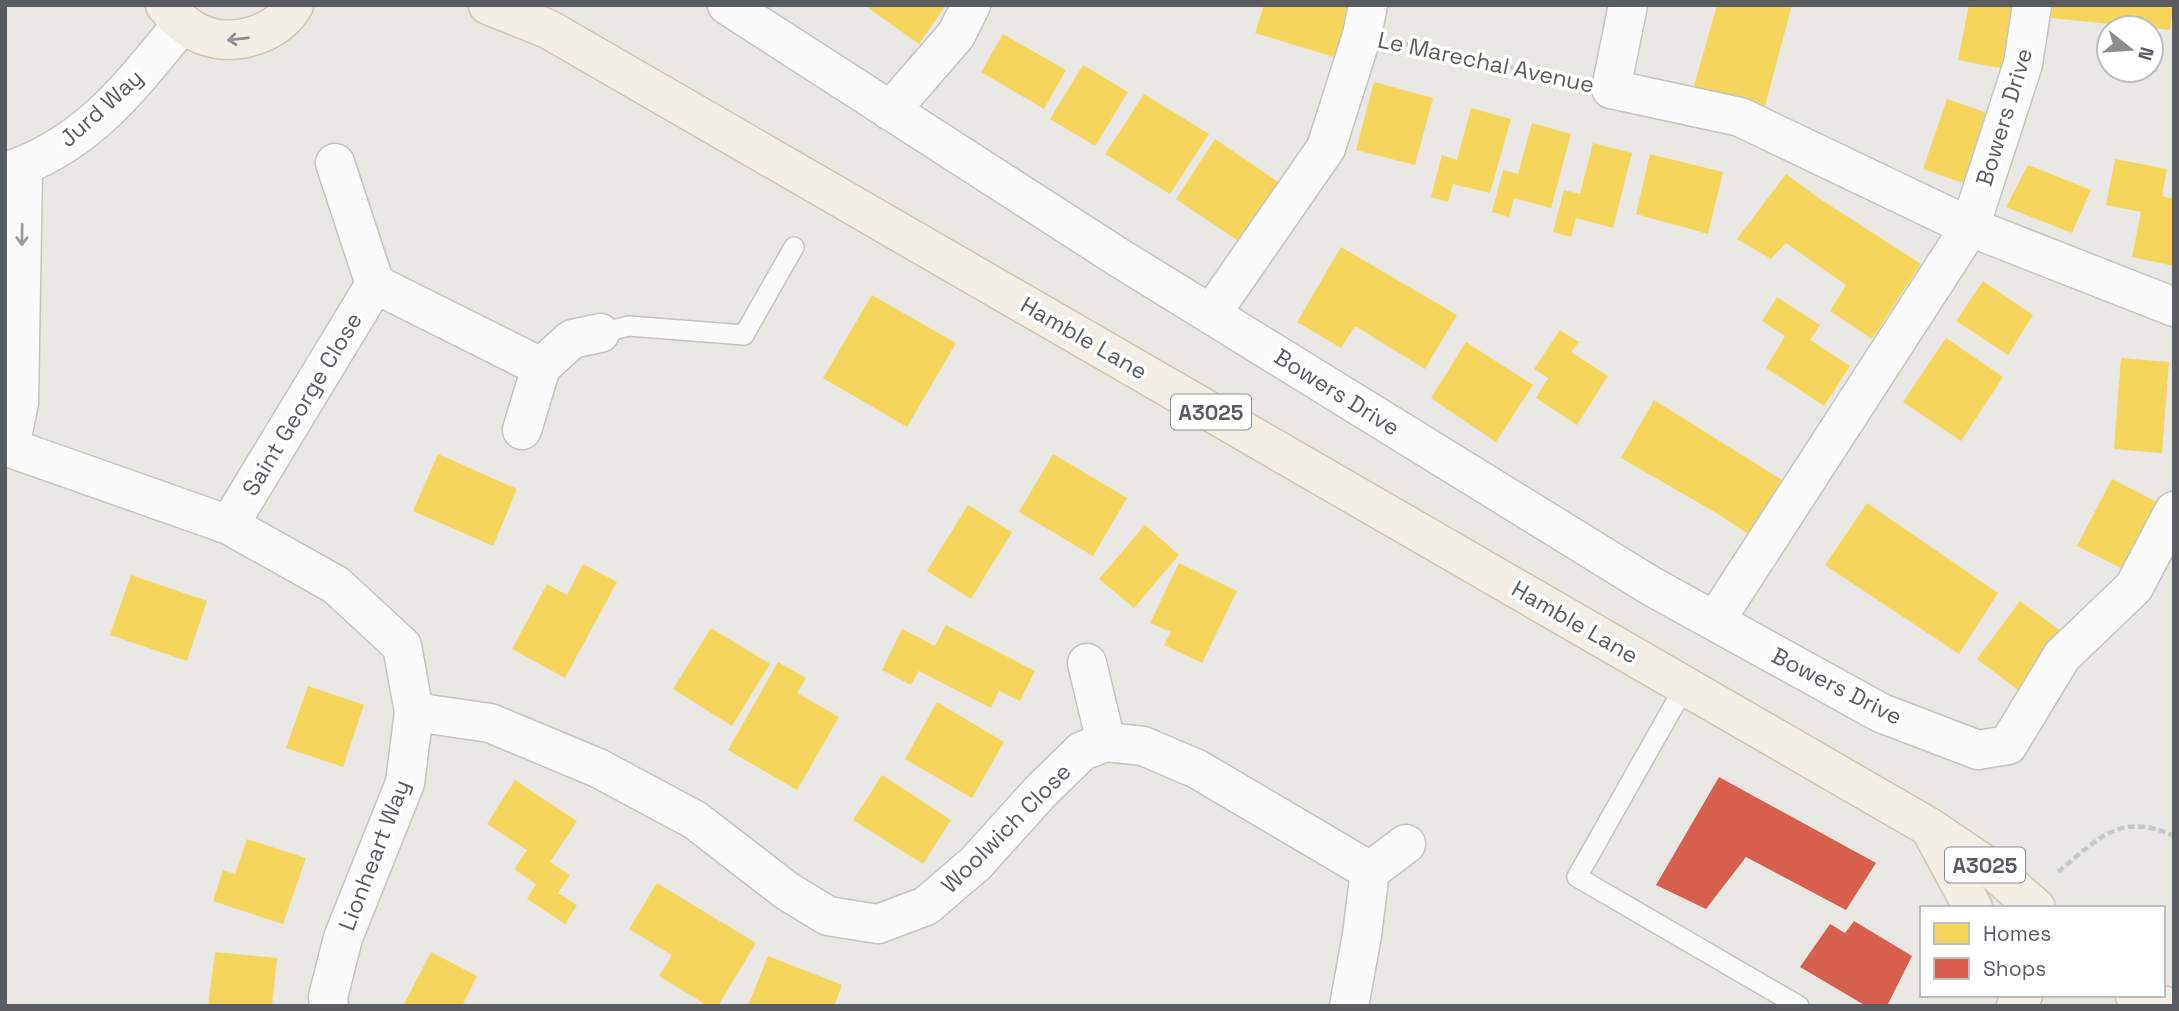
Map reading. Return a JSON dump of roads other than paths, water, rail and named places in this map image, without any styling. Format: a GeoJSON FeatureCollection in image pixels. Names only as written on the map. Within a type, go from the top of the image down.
{"type":"FeatureCollection","features":[{"type":"Feature","properties":{"kind":"main road"},"geometry":{"type":"LineString","coordinates":[[173,15],[203,36],[228,40],[252,37],[275,26],[294,5]]}},
{"type":"Feature","properties":{"kind":"main road","name":"Hamble Lane"},"geometry":{"type":"LineString","coordinates":[[488,5],[548,29],[1929,827],[1994,871],[2044,892]]}},
{"type":"Feature","properties":{"kind":"main road","name":"A3025"},"geometry":{"type":"LineString","coordinates":[[1929,827],[1972,906]]}},
{"type":"Feature","properties":{"kind":"main road"},"geometry":{"type":"LineString","coordinates":[[2140,997],[2165,1006]]}},
{"type":"Feature","properties":{"kind":"street","name":"Bowers Drive"},"geometry":{"type":"LineString","coordinates":[[727,5],[1211,314],[1651,586],[1881,713],[1978,750],[2008,745],[2062,656],[2134,587],[2174,511]]}},
{"type":"Feature","properties":{"kind":"street"},"geometry":{"type":"LineString","coordinates":[[890,111],[956,35],[971,5]]}},
{"type":"Feature","properties":{"kind":"street","name":"Le Marechal Avenue"},"geometry":{"type":"LineString","coordinates":[[1628,5],[1611,89],[1740,117],[1970,227]]}},
{"type":"Feature","properties":{"kind":"street","name":"Bowers Drive"},"geometry":{"type":"LineString","coordinates":[[1715,621],[1970,227],[2023,64],[2032,5]]}},
{"type":"Feature","properties":{"kind":"street","name":"Jurd Way"},"geometry":{"type":"LineString","coordinates":[[14,169],[71,142],[126,92],[173,15]]}},
{"type":"Feature","properties":{"kind":"street","name":"Le Marechal Avenue"},"geometry":{"type":"LineString","coordinates":[[1211,314],[1326,148],[1365,20]]}},
{"type":"Feature","properties":{"kind":"street"},"geometry":{"type":"LineString","coordinates":[[335,163],[375,284],[541,367]]}},
{"type":"Feature","properties":{"kind":"street","name":"Lionheart Way"},"geometry":{"type":"LineString","coordinates":[[14,169],[19,403],[7,447],[229,525],[336,585],[402,646],[414,712],[405,783],[342,938],[328,997],[329,1006]]}},
{"type":"Feature","properties":{"kind":"street"},"geometry":{"type":"LineString","coordinates":[[1970,227],[2174,307]]}},
{"type":"Feature","properties":{"kind":"street","name":"Saint George Close"},"geometry":{"type":"LineString","coordinates":[[229,525],[375,284]]}},
{"type":"Feature","properties":{"kind":"street"},"geometry":{"type":"LineString","coordinates":[[522,430],[541,367],[572,339],[600,332]]}},
{"type":"Feature","properties":{"kind":"street"},"geometry":{"type":"LineString","coordinates":[[1087,663],[1106,741],[1143,746],[1197,769],[1370,871]]}},
{"type":"Feature","properties":{"kind":"street","name":"Woolwich Close"},"geometry":{"type":"LineString","coordinates":[[414,712],[490,723],[598,768],[695,820],[787,891],[828,916],[878,924],[926,906],[976,863],[1041,791],[1082,751],[1106,741]]}},
{"type":"Feature","properties":{"kind":"street"},"geometry":{"type":"LineString","coordinates":[[1349,1006],[1370,871],[1406,844]]}},
{"type":"Feature","properties":{"kind":"lane"},"geometry":{"type":"LineString","coordinates":[[600,332],[629,326],[744,335],[794,247]]}},
{"type":"Feature","properties":{"kind":"lane"},"geometry":{"type":"LineString","coordinates":[[1685,686],[1577,877],[1799,1006]]}}]}
